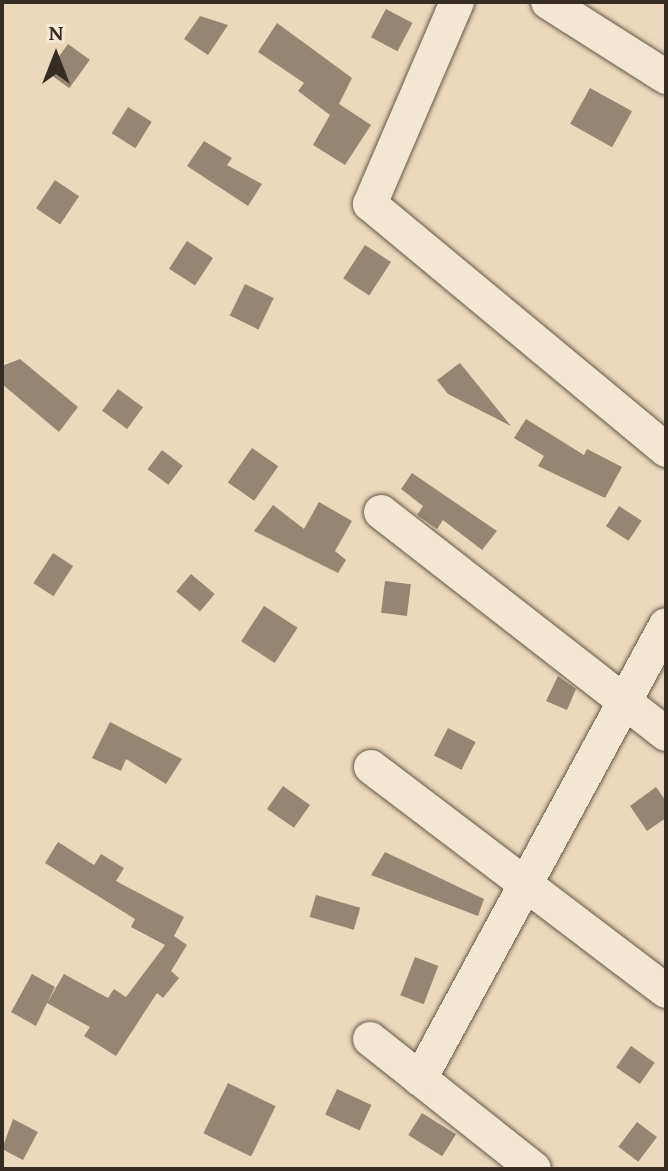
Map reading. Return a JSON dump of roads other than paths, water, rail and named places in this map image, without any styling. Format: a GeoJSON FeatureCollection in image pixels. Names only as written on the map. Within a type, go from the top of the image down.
{"type":"FeatureCollection","features":[{"type":"Feature","properties":{"kind":"street"},"geometry":{"type":"LineString","coordinates":[[457,2],[370,204],[666,450]]}},
{"type":"Feature","properties":{"kind":"street"},"geometry":{"type":"LineString","coordinates":[[548,2],[666,77]]}},
{"type":"Feature","properties":{"kind":"street"},"geometry":{"type":"LineString","coordinates":[[381,512],[666,734]]}},
{"type":"Feature","properties":{"kind":"street"},"geometry":{"type":"LineString","coordinates":[[420,1079],[666,625]]}},
{"type":"Feature","properties":{"kind":"street"},"geometry":{"type":"LineString","coordinates":[[371,767],[666,991]]}},
{"type":"Feature","properties":{"kind":"street"},"geometry":{"type":"LineString","coordinates":[[370,1039],[534,1169]]}}]}
